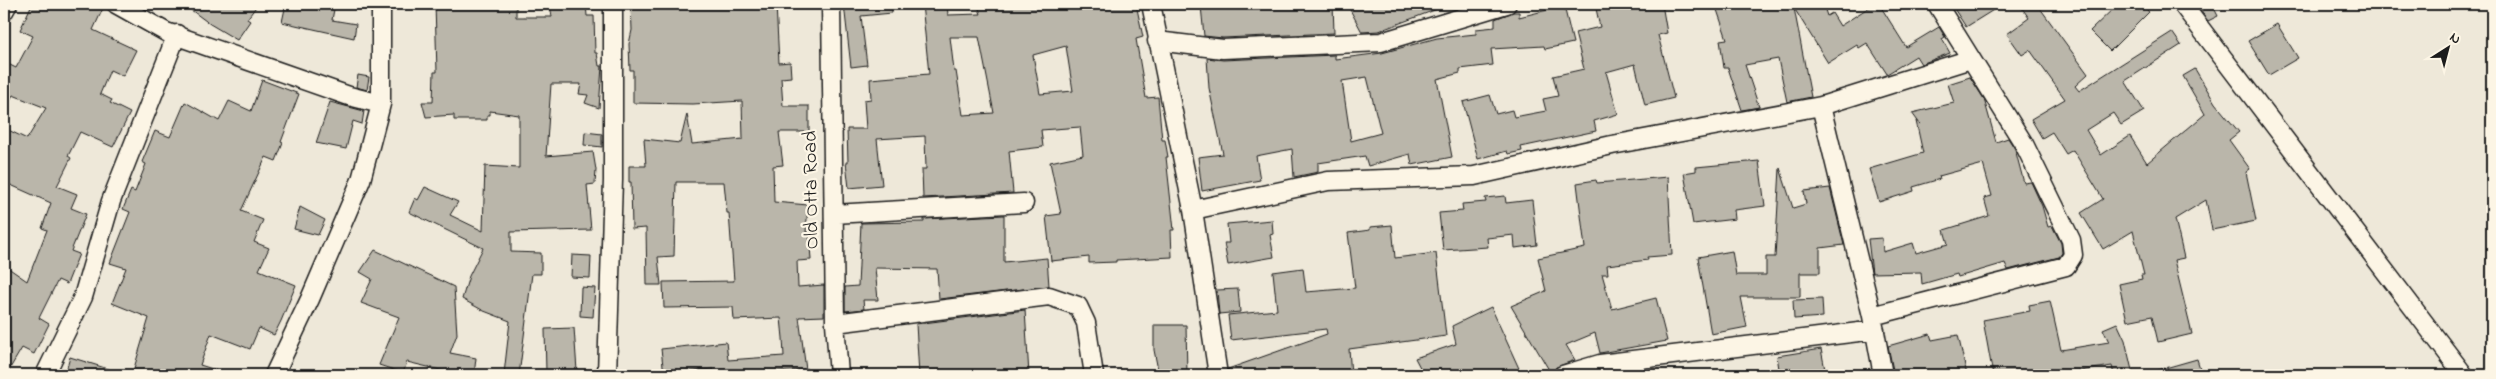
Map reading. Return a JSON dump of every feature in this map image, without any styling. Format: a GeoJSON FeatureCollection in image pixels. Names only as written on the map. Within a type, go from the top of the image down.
{"type":"FeatureCollection","features":[{"type":"Feature","properties":{"kind":"street"},"geometry":{"type":"LineString","coordinates":[[4,11],[8,4]]}},
{"type":"Feature","properties":{"kind":"street"},"geometry":{"type":"LineString","coordinates":[[116,4],[166,32],[177,34],[349,96],[381,104]]}},
{"type":"Feature","properties":{"kind":"street"},"geometry":{"type":"LineString","coordinates":[[277,374],[361,180],[381,104],[382,4]]}},
{"type":"Feature","properties":{"kind":"street"},"geometry":{"type":"LineString","coordinates":[[607,375],[613,180],[613,4]]}},
{"type":"Feature","properties":{"kind":"street","name":"Old Otta Road"},"geometry":{"type":"LineString","coordinates":[[832,4],[835,323],[839,375]]}},
{"type":"Feature","properties":{"kind":"street"},"geometry":{"type":"LineString","coordinates":[[1151,4],[1157,41],[1193,210],[1218,375]]}},
{"type":"Feature","properties":{"kind":"street"},"geometry":{"type":"LineString","coordinates":[[1157,41],[1223,49],[1381,42],[1506,4]]}},
{"type":"Feature","properties":{"kind":"street"},"geometry":{"type":"LineString","coordinates":[[1563,375],[1600,364],[1873,323],[2066,266],[2073,255],[2070,240],[2024,144],[1937,4]]}},
{"type":"Feature","properties":{"kind":"street"},"geometry":{"type":"LineString","coordinates":[[2182,4],[2464,375]]}},
{"type":"Feature","properties":{"kind":"street"},"geometry":{"type":"LineString","coordinates":[[45,375],[83,297],[111,201],[177,34]]}},
{"type":"Feature","properties":{"kind":"street"},"geometry":{"type":"LineString","coordinates":[[1193,210],[1328,182],[1474,176],[1622,143],[1821,106],[1971,59]]}},
{"type":"Feature","properties":{"kind":"street"},"geometry":{"type":"LineString","coordinates":[[1821,106],[1873,323],[1883,375]]}},
{"type":"Feature","properties":{"kind":"street"},"geometry":{"type":"LineString","coordinates":[[834,214],[1024,203]]}},
{"type":"Feature","properties":{"kind":"street"},"geometry":{"type":"LineString","coordinates":[[835,323],[1049,296],[1078,306],[1086,323],[1094,375]]}},
{"type":"Feature","properties":{"kind":"building"},"geometry":{"type":"Polygon","coordinates":[[[32,4],[105,4],[93,30],[136,50],[123,76],[110,70],[100,94],[112,100],[110,103],[130,113],[113,147],[80,132],[68,156],[71,158],[57,186],[77,194],[71,208],[86,214],[71,251],[79,254],[67,284],[58,280],[39,318],[49,324],[34,354],[22,348],[6,375],[4,375],[4,265],[27,281],[47,230],[42,228],[51,203],[4,182],[4,128],[27,139],[46,108],[13,95],[4,109],[4,62],[16,68],[33,36],[20,30],[32,4]]]}},
{"type":"Feature","properties":{"kind":"building"},"geometry":{"type":"Polygon","coordinates":[[[183,4],[258,4],[247,19],[250,21],[237,40],[210,24],[183,4]]]}},
{"type":"Feature","properties":{"kind":"building"},"geometry":{"type":"Polygon","coordinates":[[[286,4],[335,4],[332,20],[356,24],[354,38],[282,22],[286,4]]]}},
{"type":"Feature","properties":{"kind":"building"},"geometry":{"type":"Polygon","coordinates":[[[435,4],[516,4],[516,17],[552,17],[550,4],[586,4],[587,16],[594,16],[595,53],[597,53],[599,66],[602,66],[599,108],[585,103],[588,95],[579,94],[581,84],[551,84],[546,156],[593,152],[596,170],[595,184],[587,185],[591,230],[511,232],[511,252],[541,253],[541,274],[532,274],[519,375],[504,374],[510,321],[484,311],[462,299],[469,276],[483,248],[409,212],[415,198],[418,200],[425,187],[458,202],[450,215],[483,231],[485,166],[519,168],[519,115],[490,111],[490,115],[487,115],[487,120],[454,120],[454,115],[426,117],[422,102],[433,102],[434,72],[437,72],[435,4]]]}},
{"type":"Feature","properties":{"kind":"building"},"geometry":{"type":"Polygon","coordinates":[[[631,4],[776,4],[779,63],[790,62],[791,77],[781,78],[783,106],[809,106],[809,132],[779,132],[783,165],[773,166],[774,202],[808,205],[806,232],[809,232],[811,260],[797,261],[798,287],[824,285],[824,316],[799,317],[806,370],[714,375],[713,369],[664,374],[661,349],[726,342],[728,360],[784,356],[783,338],[781,318],[734,320],[733,307],[664,308],[663,282],[734,281],[729,213],[727,213],[724,182],[676,182],[674,256],[658,257],[661,285],[647,285],[646,228],[632,229],[629,166],[646,166],[644,139],[680,143],[687,114],[692,144],[743,139],[742,101],[693,104],[633,103],[633,70],[630,70],[629,44],[632,30],[631,4]]]}},
{"type":"Feature","properties":{"kind":"building"},"geometry":{"type":"Polygon","coordinates":[[[844,4],[891,4],[892,13],[861,16],[867,65],[851,67],[844,4]]]}},
{"type":"Feature","properties":{"kind":"building"},"geometry":{"type":"Polygon","coordinates":[[[922,4],[947,4],[948,15],[981,14],[977,4],[1136,4],[1143,37],[1136,39],[1146,98],[1158,97],[1162,140],[1165,140],[1168,157],[1166,157],[1174,230],[1171,230],[1172,257],[1089,263],[1089,257],[1051,261],[1046,216],[1061,214],[1050,162],[1083,155],[1080,127],[1041,130],[1043,147],[1009,151],[1013,193],[923,198],[922,169],[926,169],[925,136],[877,139],[882,185],[849,188],[846,162],[848,162],[847,129],[866,129],[864,100],[871,99],[870,79],[929,74],[922,4]],[[950,37],[954,71],[956,71],[963,115],[994,113],[979,37],[950,37]],[[1066,46],[1033,55],[1040,94],[1073,91],[1066,46]]]}},
{"type":"Feature","properties":{"kind":"building"},"geometry":{"type":"Polygon","coordinates":[[[1233,4],[1333,4],[1334,33],[1223,38],[1204,36],[1201,6],[1233,4]]]}},
{"type":"Feature","properties":{"kind":"building"},"geometry":{"type":"Polygon","coordinates":[[[1347,4],[1448,5],[1379,31],[1362,32],[1347,4]]]}},
{"type":"Feature","properties":{"kind":"building"},"geometry":{"type":"Polygon","coordinates":[[[1595,4],[1662,4],[1667,33],[1658,35],[1674,98],[1645,105],[1635,64],[1606,72],[1618,114],[1594,121],[1596,131],[1521,147],[1522,151],[1508,154],[1507,151],[1478,159],[1463,102],[1490,95],[1496,114],[1512,110],[1514,117],[1546,111],[1543,99],[1558,96],[1553,76],[1584,69],[1575,33],[1600,27],[1595,4]]]}},
{"type":"Feature","properties":{"kind":"building"},"geometry":{"type":"Polygon","coordinates":[[[1715,4],[1733,4],[1734,7],[1752,4],[1823,4],[1827,16],[1832,13],[1840,26],[1874,4],[1879,4],[1906,47],[1939,27],[1945,37],[1942,39],[1950,53],[1921,64],[1916,56],[1887,74],[1867,43],[1859,48],[1857,45],[1828,63],[1794,8],[1811,97],[1787,102],[1778,59],[1745,65],[1759,107],[1742,110],[1728,68],[1724,68],[1720,40],[1727,39],[1715,4]]]}},
{"type":"Feature","properties":{"kind":"building"},"geometry":{"type":"Polygon","coordinates":[[[1951,4],[2003,4],[1966,27],[1951,4]]]}},
{"type":"Feature","properties":{"kind":"building"},"geometry":{"type":"Polygon","coordinates":[[[2019,4],[2037,4],[2088,74],[2075,86],[2079,91],[2172,32],[2181,45],[2125,81],[2144,111],[2121,125],[2113,113],[2086,130],[2101,155],[2130,136],[2147,163],[2205,114],[2183,76],[2195,69],[2215,103],[2239,132],[2229,140],[2250,169],[2246,172],[2256,221],[2212,230],[2206,200],[2175,219],[2184,258],[2174,260],[2192,334],[2158,342],[2152,316],[2127,321],[2119,284],[2142,279],[2141,275],[2144,275],[2133,231],[2103,249],[2081,213],[2103,199],[2073,150],[2066,154],[2052,132],[2042,138],[2031,119],[2065,99],[2030,50],[2022,55],[2007,34],[2029,18],[2019,4]]]}},
{"type":"Feature","properties":{"kind":"building"},"geometry":{"type":"Polygon","coordinates":[[[2118,4],[2141,4],[2149,12],[2110,51],[2090,31],[2118,4]]]}},
{"type":"Feature","properties":{"kind":"building"},"geometry":{"type":"Polygon","coordinates":[[[2196,4],[2212,4],[2218,16],[2208,21],[2196,4]]]}},
{"type":"Feature","properties":{"kind":"building"},"geometry":{"type":"Polygon","coordinates":[[[1564,6],[1573,43],[1545,49],[1544,46],[1491,49],[1493,65],[1460,69],[1460,73],[1437,79],[1452,157],[1412,165],[1410,154],[1368,166],[1365,156],[1318,163],[1318,172],[1294,177],[1292,149],[1256,156],[1260,180],[1202,191],[1198,157],[1223,154],[1209,88],[1207,58],[1223,60],[1335,55],[1335,59],[1382,53],[1437,38],[1476,34],[1476,29],[1495,27],[1495,19],[1513,12],[1519,12],[1519,17],[1564,6]],[[1367,77],[1342,81],[1351,141],[1381,133],[1367,77]]]}},
{"type":"Feature","properties":{"kind":"building"},"geometry":{"type":"Polygon","coordinates":[[[2277,24],[2298,58],[2269,75],[2248,41],[2277,24]]]}},
{"type":"Feature","properties":{"kind":"building"},"geometry":{"type":"Polygon","coordinates":[[[358,75],[369,77],[367,90],[356,87],[358,75]]]}},
{"type":"Feature","properties":{"kind":"building"},"geometry":{"type":"Polygon","coordinates":[[[1970,77],[1984,99],[1996,142],[2008,138],[2015,149],[2024,183],[2031,182],[2042,206],[2048,227],[2052,226],[2061,243],[2062,253],[2059,257],[2008,270],[2005,263],[1958,277],[1957,274],[1922,284],[1921,272],[1872,273],[1868,239],[1882,238],[1883,252],[1913,243],[1916,253],[1948,244],[1944,230],[1989,216],[1984,198],[1992,196],[1983,164],[1939,176],[1940,179],[1913,187],[1914,191],[1879,202],[1869,169],[1923,153],[1916,121],[1920,124],[1912,113],[1954,103],[1948,84],[1970,77]]]}},
{"type":"Feature","properties":{"kind":"building"},"geometry":{"type":"Polygon","coordinates":[[[262,80],[299,94],[276,161],[266,157],[241,211],[263,220],[254,242],[269,248],[259,270],[296,285],[281,321],[274,335],[259,328],[250,349],[211,334],[200,365],[225,373],[225,375],[132,375],[149,318],[112,303],[126,268],[110,263],[130,212],[123,209],[131,190],[135,192],[146,164],[142,162],[155,131],[170,137],[185,102],[219,121],[229,101],[251,111],[262,80]]]}},
{"type":"Feature","properties":{"kind":"building"},"geometry":{"type":"Polygon","coordinates":[[[330,102],[364,111],[362,124],[353,121],[346,149],[316,143],[330,102]]]}},
{"type":"Feature","properties":{"kind":"building"},"geometry":{"type":"Polygon","coordinates":[[[585,132],[602,134],[602,147],[584,145],[585,132]]]}},
{"type":"Feature","properties":{"kind":"building"},"geometry":{"type":"Polygon","coordinates":[[[1759,161],[1765,206],[1734,210],[1735,219],[1693,224],[1684,173],[1696,171],[1696,167],[1759,161]]]}},
{"type":"Feature","properties":{"kind":"building"},"geometry":{"type":"Polygon","coordinates":[[[1780,168],[1793,208],[1806,204],[1804,191],[1830,188],[1844,245],[1820,248],[1820,273],[1800,273],[1800,297],[1741,297],[1747,327],[1711,334],[1698,257],[1732,251],[1736,275],[1766,275],[1766,257],[1775,257],[1780,168]]]}},
{"type":"Feature","properties":{"kind":"building"},"geometry":{"type":"Polygon","coordinates":[[[1668,177],[1672,255],[1647,257],[1648,260],[1607,265],[1608,274],[1602,274],[1612,309],[1656,298],[1667,341],[1600,353],[1595,333],[1566,345],[1575,360],[1556,367],[1552,375],[1511,306],[1546,291],[1538,258],[1585,248],[1577,183],[1596,180],[1597,183],[1668,177]]]}},
{"type":"Feature","properties":{"kind":"building"},"geometry":{"type":"Polygon","coordinates":[[[1505,196],[1506,203],[1532,200],[1537,245],[1515,248],[1514,235],[1487,238],[1488,247],[1443,250],[1439,213],[1463,211],[1462,204],[1486,202],[1485,198],[1505,196]]]}},
{"type":"Feature","properties":{"kind":"building"},"geometry":{"type":"Polygon","coordinates":[[[300,207],[325,220],[318,235],[294,229],[300,207]]]}},
{"type":"Feature","properties":{"kind":"building"},"geometry":{"type":"Polygon","coordinates":[[[1004,215],[1004,262],[1047,258],[1049,286],[939,299],[937,269],[875,268],[878,300],[863,300],[864,309],[845,311],[845,287],[858,286],[861,223],[924,222],[924,219],[1004,215]]]}},
{"type":"Feature","properties":{"kind":"building"},"geometry":{"type":"Polygon","coordinates":[[[1272,220],[1273,234],[1270,235],[1274,257],[1228,265],[1224,243],[1229,243],[1227,224],[1272,220]]]}},
{"type":"Feature","properties":{"kind":"building"},"geometry":{"type":"Polygon","coordinates":[[[1392,225],[1395,258],[1436,253],[1446,336],[1349,349],[1351,375],[1228,375],[1228,369],[1327,334],[1326,329],[1231,340],[1228,315],[1277,310],[1273,272],[1303,268],[1306,292],[1355,288],[1348,233],[1370,230],[1370,227],[1392,225]]]}},
{"type":"Feature","properties":{"kind":"building"},"geometry":{"type":"Polygon","coordinates":[[[375,250],[454,287],[457,334],[450,353],[476,358],[474,375],[453,375],[453,373],[407,362],[403,373],[379,365],[399,317],[361,303],[372,279],[360,272],[375,250]]]}},
{"type":"Feature","properties":{"kind":"building"},"geometry":{"type":"Polygon","coordinates":[[[572,255],[591,256],[590,278],[571,277],[572,255]]]}},
{"type":"Feature","properties":{"kind":"building"},"geometry":{"type":"Polygon","coordinates":[[[581,287],[595,288],[593,317],[580,316],[581,287]]]}},
{"type":"Feature","properties":{"kind":"building"},"geometry":{"type":"Polygon","coordinates":[[[1238,289],[1240,312],[1219,314],[1217,290],[1238,289]]]}},
{"type":"Feature","properties":{"kind":"building"},"geometry":{"type":"Polygon","coordinates":[[[1822,299],[1823,317],[1794,319],[1793,300],[1822,299]]]}},
{"type":"Feature","properties":{"kind":"building"},"geometry":{"type":"Polygon","coordinates":[[[2050,301],[2061,350],[2109,342],[2103,329],[2117,323],[2125,340],[2133,375],[2114,375],[2112,366],[2054,375],[1993,375],[1983,320],[2030,311],[2029,305],[2050,301]]]}},
{"type":"Feature","properties":{"kind":"building"},"geometry":{"type":"Polygon","coordinates":[[[1491,307],[1522,375],[1424,375],[1415,358],[1456,344],[1452,326],[1491,307]]]}},
{"type":"Feature","properties":{"kind":"building"},"geometry":{"type":"Polygon","coordinates":[[[1025,310],[1029,375],[919,375],[916,324],[1025,310]]]}},
{"type":"Feature","properties":{"kind":"building"},"geometry":{"type":"Polygon","coordinates":[[[1154,325],[1186,325],[1187,375],[1159,375],[1154,350],[1154,325]]]}},
{"type":"Feature","properties":{"kind":"building"},"geometry":{"type":"Polygon","coordinates":[[[574,328],[577,371],[546,372],[545,329],[574,328]]]}},
{"type":"Feature","properties":{"kind":"building"},"geometry":{"type":"Polygon","coordinates":[[[1930,334],[1932,340],[1958,335],[1967,375],[1947,375],[1946,371],[1931,375],[1894,375],[1888,346],[1930,334]]]}},
{"type":"Feature","properties":{"kind":"building"},"geometry":{"type":"Polygon","coordinates":[[[1821,349],[1826,375],[1780,375],[1777,356],[1821,349]]]}},
{"type":"Feature","properties":{"kind":"building"},"geometry":{"type":"Polygon","coordinates":[[[70,357],[118,372],[117,375],[65,375],[70,357]]]}},
{"type":"Feature","properties":{"kind":"building"},"geometry":{"type":"Polygon","coordinates":[[[2197,359],[2202,375],[2155,375],[2155,371],[2197,359]]]}}]}
